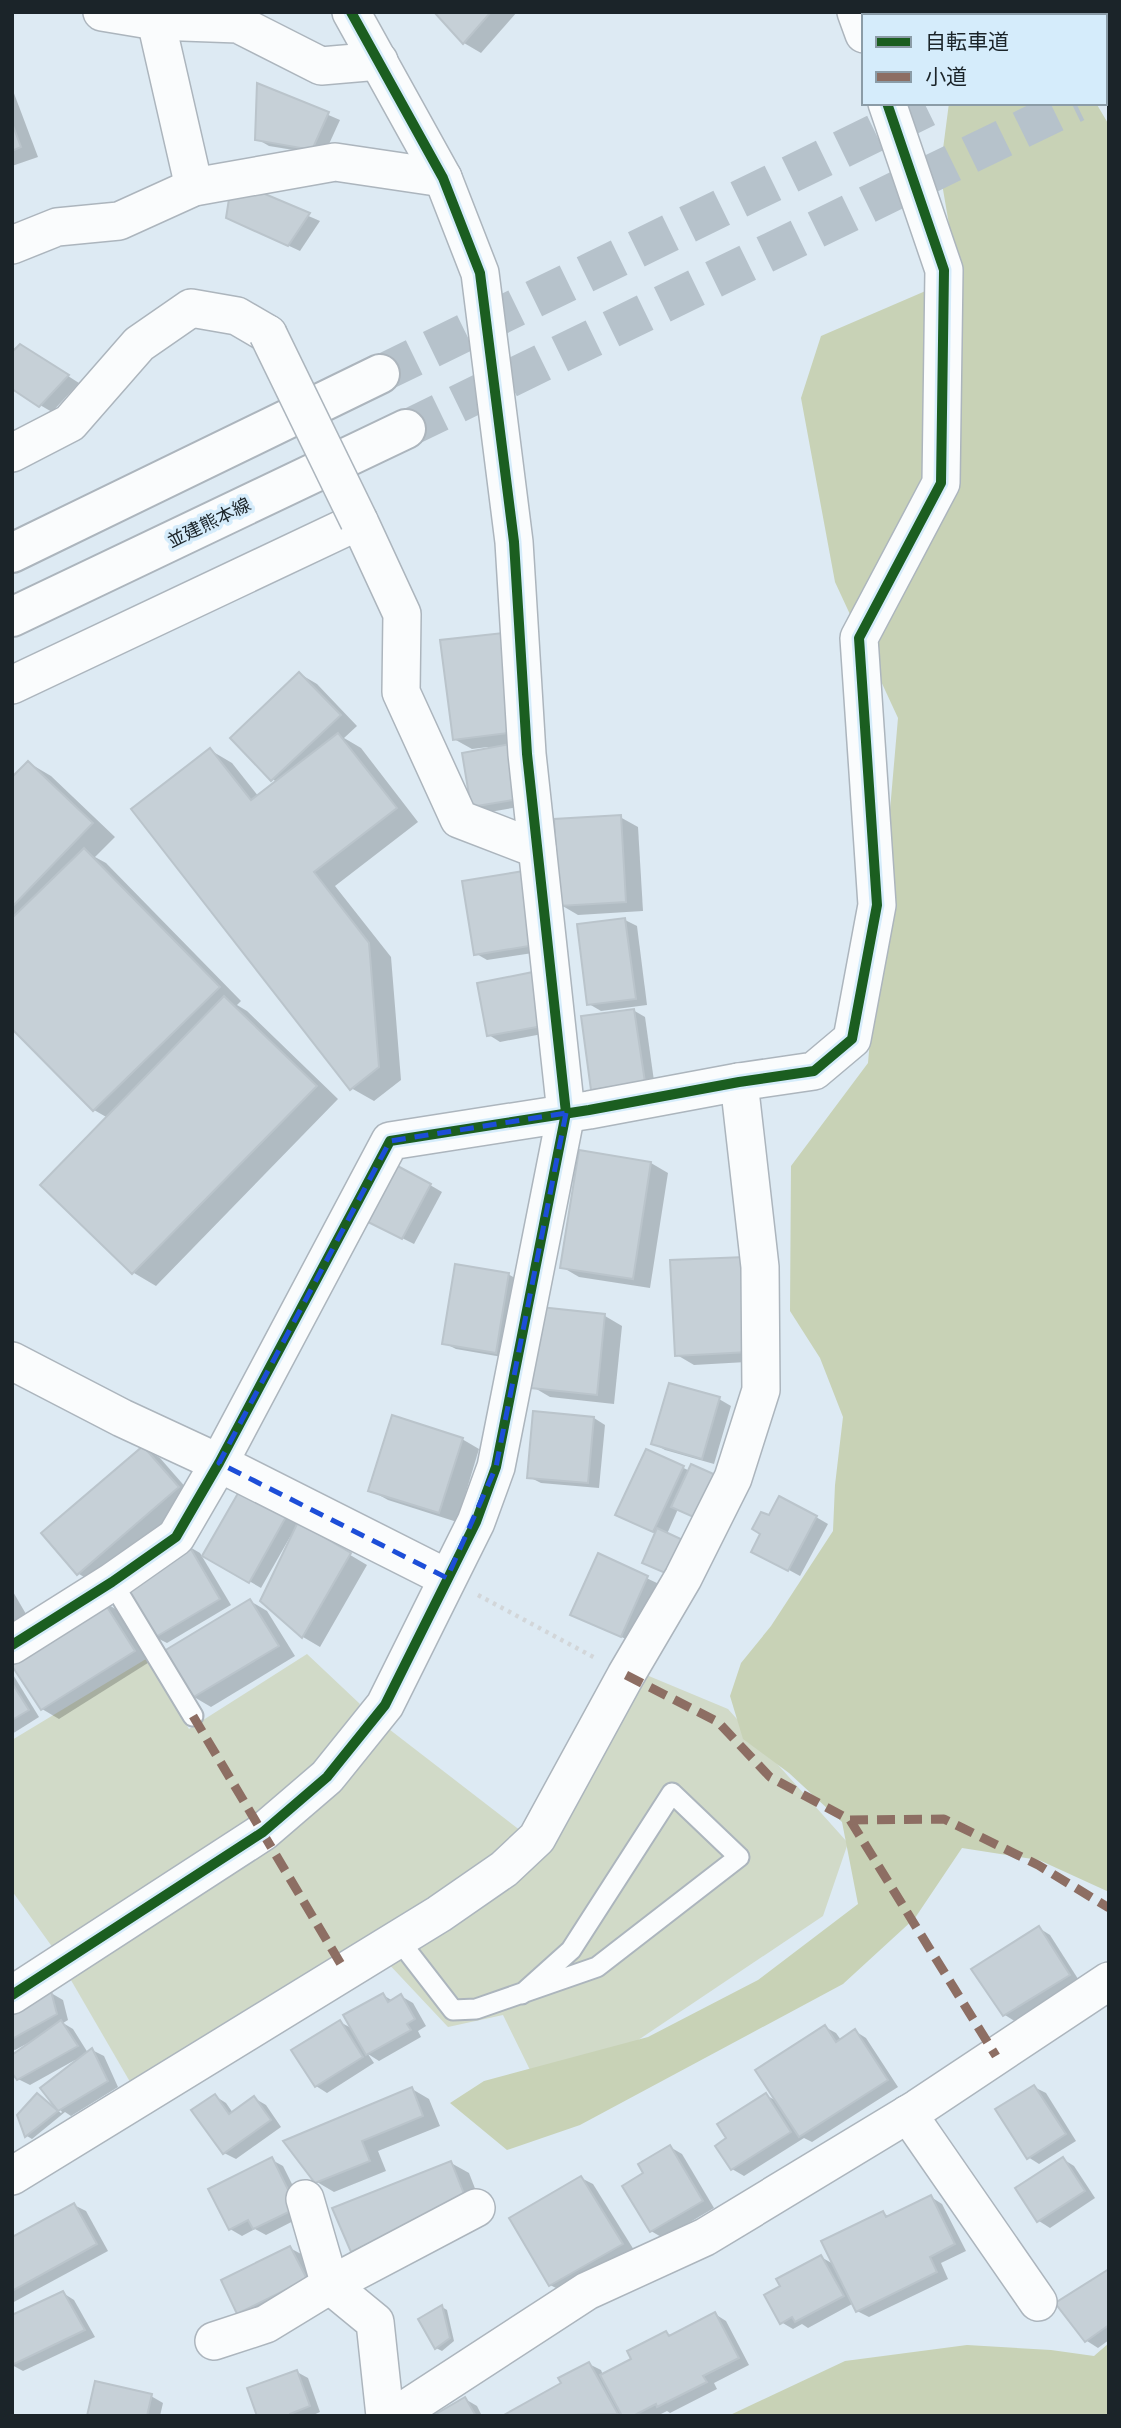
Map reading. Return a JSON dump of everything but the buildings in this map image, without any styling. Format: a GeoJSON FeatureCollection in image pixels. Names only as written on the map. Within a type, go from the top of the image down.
{"type":"FeatureCollection","features":[{"type":"Feature","properties":{"kind":"main road"},"geometry":{"type":"LineString","coordinates":[[12,553],[380,374]]}},
{"type":"Feature","properties":{"kind":"main road","name":"並建熊本線"},"geometry":{"type":"LineString","coordinates":[[12,617],[405,429]]}},
{"type":"Feature","properties":{"kind":"street"},"geometry":{"type":"LineString","coordinates":[[102,12],[156,21],[238,24],[321,66],[379,61]]}},
{"type":"Feature","properties":{"kind":"street"},"geometry":{"type":"LineString","coordinates":[[12,1995],[263,1832],[327,1777],[385,1705],[476,1522],[496,1467],[566,1113],[527,754],[514,542],[480,273],[443,178],[351,12]]}},
{"type":"Feature","properties":{"kind":"street"},"geometry":{"type":"LineString","coordinates":[[856,12],[862,28]]}},
{"type":"Feature","properties":{"kind":"street"},"geometry":{"type":"LineString","coordinates":[[156,21],[194,187]]}},
{"type":"Feature","properties":{"kind":"street"},"geometry":{"type":"LineString","coordinates":[[12,1645],[112,1582],[176,1536],[219,1463],[390,1141],[814,1071],[852,1039],[877,905],[859,638],[942,484],[944,270],[888,105]]}},
{"type":"Feature","properties":{"kind":"street"},"geometry":{"type":"LineString","coordinates":[[12,245],[57,227],[119,221],[194,187],[335,162],[443,178]]}},
{"type":"Feature","properties":{"kind":"street"},"geometry":{"type":"LineString","coordinates":[[12,453],[70,423],[139,344],[191,309],[237,316],[268,334],[402,614],[401,692],[459,819],[537,849]]}},
{"type":"Feature","properties":{"kind":"street"},"geometry":{"type":"LineString","coordinates":[[12,685],[359,521]]}},
{"type":"Feature","properties":{"kind":"street"},"geometry":{"type":"LineString","coordinates":[[12,2176],[398,1939],[505,1869],[537,1838],[682,1578],[733,1478],[761,1390],[760,1267],[739,1082]]}},
{"type":"Feature","properties":{"kind":"street"},"geometry":{"type":"LineString","coordinates":[[12,1360],[122,1418],[219,1463],[447,1578]]}},
{"type":"Feature","properties":{"kind":"street"},"geometry":{"type":"LineString","coordinates":[[395,2416],[587,2291],[705,2237],[908,2114],[1109,1981]]}},
{"type":"Feature","properties":{"kind":"street"},"geometry":{"type":"LineString","coordinates":[[908,2114],[1038,2302]]}},
{"type":"Feature","properties":{"kind":"street"},"geometry":{"type":"LineString","coordinates":[[305,2199],[330,2285],[375,2322],[385,2416]]}},
{"type":"Feature","properties":{"kind":"street"},"geometry":{"type":"LineString","coordinates":[[214,2341],[266,2324],[330,2285],[476,2208]]}},
{"type":"Feature","properties":{"kind":"lane"},"geometry":{"type":"LineString","coordinates":[[112,1582],[192,1716]]}},
{"type":"Feature","properties":{"kind":"lane"},"geometry":{"type":"LineString","coordinates":[[398,1939],[453,2010],[476,2009],[522,1994],[597,1967],[739,1857],[672,1793],[571,1950],[522,1994]]}},
{"type":"Feature","properties":{"kind":"path"},"geometry":{"type":"LineString","coordinates":[[447,1578],[626,1675]]}},
{"type":"Feature","properties":{"kind":"highlighted area"},"geometry":{"type":"Polygon","coordinates":[[[566,1113],[496,1467],[447,1578],[219,1463],[390,1141],[566,1113]]]}},
{"type":"Feature","properties":{"kind":"green space"},"geometry":{"type":"Polygon","coordinates":[[[949,105],[1097,105],[1109,125],[1109,1892],[1039,1860],[962,1848],[915,1918],[843,1984],[580,2125],[507,2150],[450,2103],[484,2081],[648,2037],[758,1980],[858,1904],[842,1822],[789,1773],[743,1739],[730,1696],[741,1663],[771,1626],[833,1531],[843,1417],[820,1358],[790,1311],[791,1166],[868,1063],[898,718],[835,582],[801,398],[821,336],[958,277],[940,172],[949,105]]]}},
{"type":"Feature","properties":{"kind":"green space"},"geometry":{"type":"Polygon","coordinates":[[[307,1654],[360,1704],[330,1754],[239,1828],[53,1948],[12,1891],[12,1740],[146,1659],[189,1729],[307,1654]]]}},
{"type":"Feature","properties":{"kind":"green space"},"geometry":{"type":"Polygon","coordinates":[[[644,1674],[728,1709],[848,1843],[823,1916],[583,2077],[530,2070],[503,2015],[448,2027],[385,1960],[532,1867],[644,1674]]]}},
{"type":"Feature","properties":{"kind":"green space"},"geometry":{"type":"Polygon","coordinates":[[[385,1726],[521,1831],[493,1859],[133,2087],[68,1975],[385,1726]]]}},
{"type":"Feature","properties":{"kind":"green space"},"geometry":{"type":"Polygon","coordinates":[[[1109,2343],[1109,2416],[728,2416],[845,2361],[967,2345],[1051,2350],[1094,2356],[1109,2343]]]}},
{"type":"Feature","properties":{"kind":"tunnel"},"geometry":{"type":"LineString","coordinates":[[380,374],[933,105]]}},
{"type":"Feature","properties":{"kind":"tunnel"},"geometry":{"type":"LineString","coordinates":[[406,429],[1072,105]]}},
{"type":"Feature","properties":{"kind":"marked path"},"geometry":{"type":"LineString","coordinates":[[626,1675],[718,1722],[770,1777],[850,1820],[996,2056]]}},
{"type":"Feature","properties":{"kind":"marked path"},"geometry":{"type":"LineString","coordinates":[[193,1716],[345,1971]]}},
{"type":"Feature","properties":{"kind":"marked path"},"geometry":{"type":"LineString","coordinates":[[850,1820],[944,1819],[1038,1865],[1109,1908]]}},
{"type":"Feature","properties":{"kind":"cycle path"},"geometry":{"type":"LineString","coordinates":[[12,1995],[263,1832],[327,1777],[385,1705],[476,1522],[496,1467],[566,1113],[527,754],[514,542],[480,273],[443,178],[351,12]]}},
{"type":"Feature","properties":{"kind":"cycle path"},"geometry":{"type":"LineString","coordinates":[[12,1645],[112,1582],[176,1537],[219,1463],[390,1141],[814,1071],[852,1039],[877,905],[859,638],[941,483],[944,270],[888,105]]}}]}
